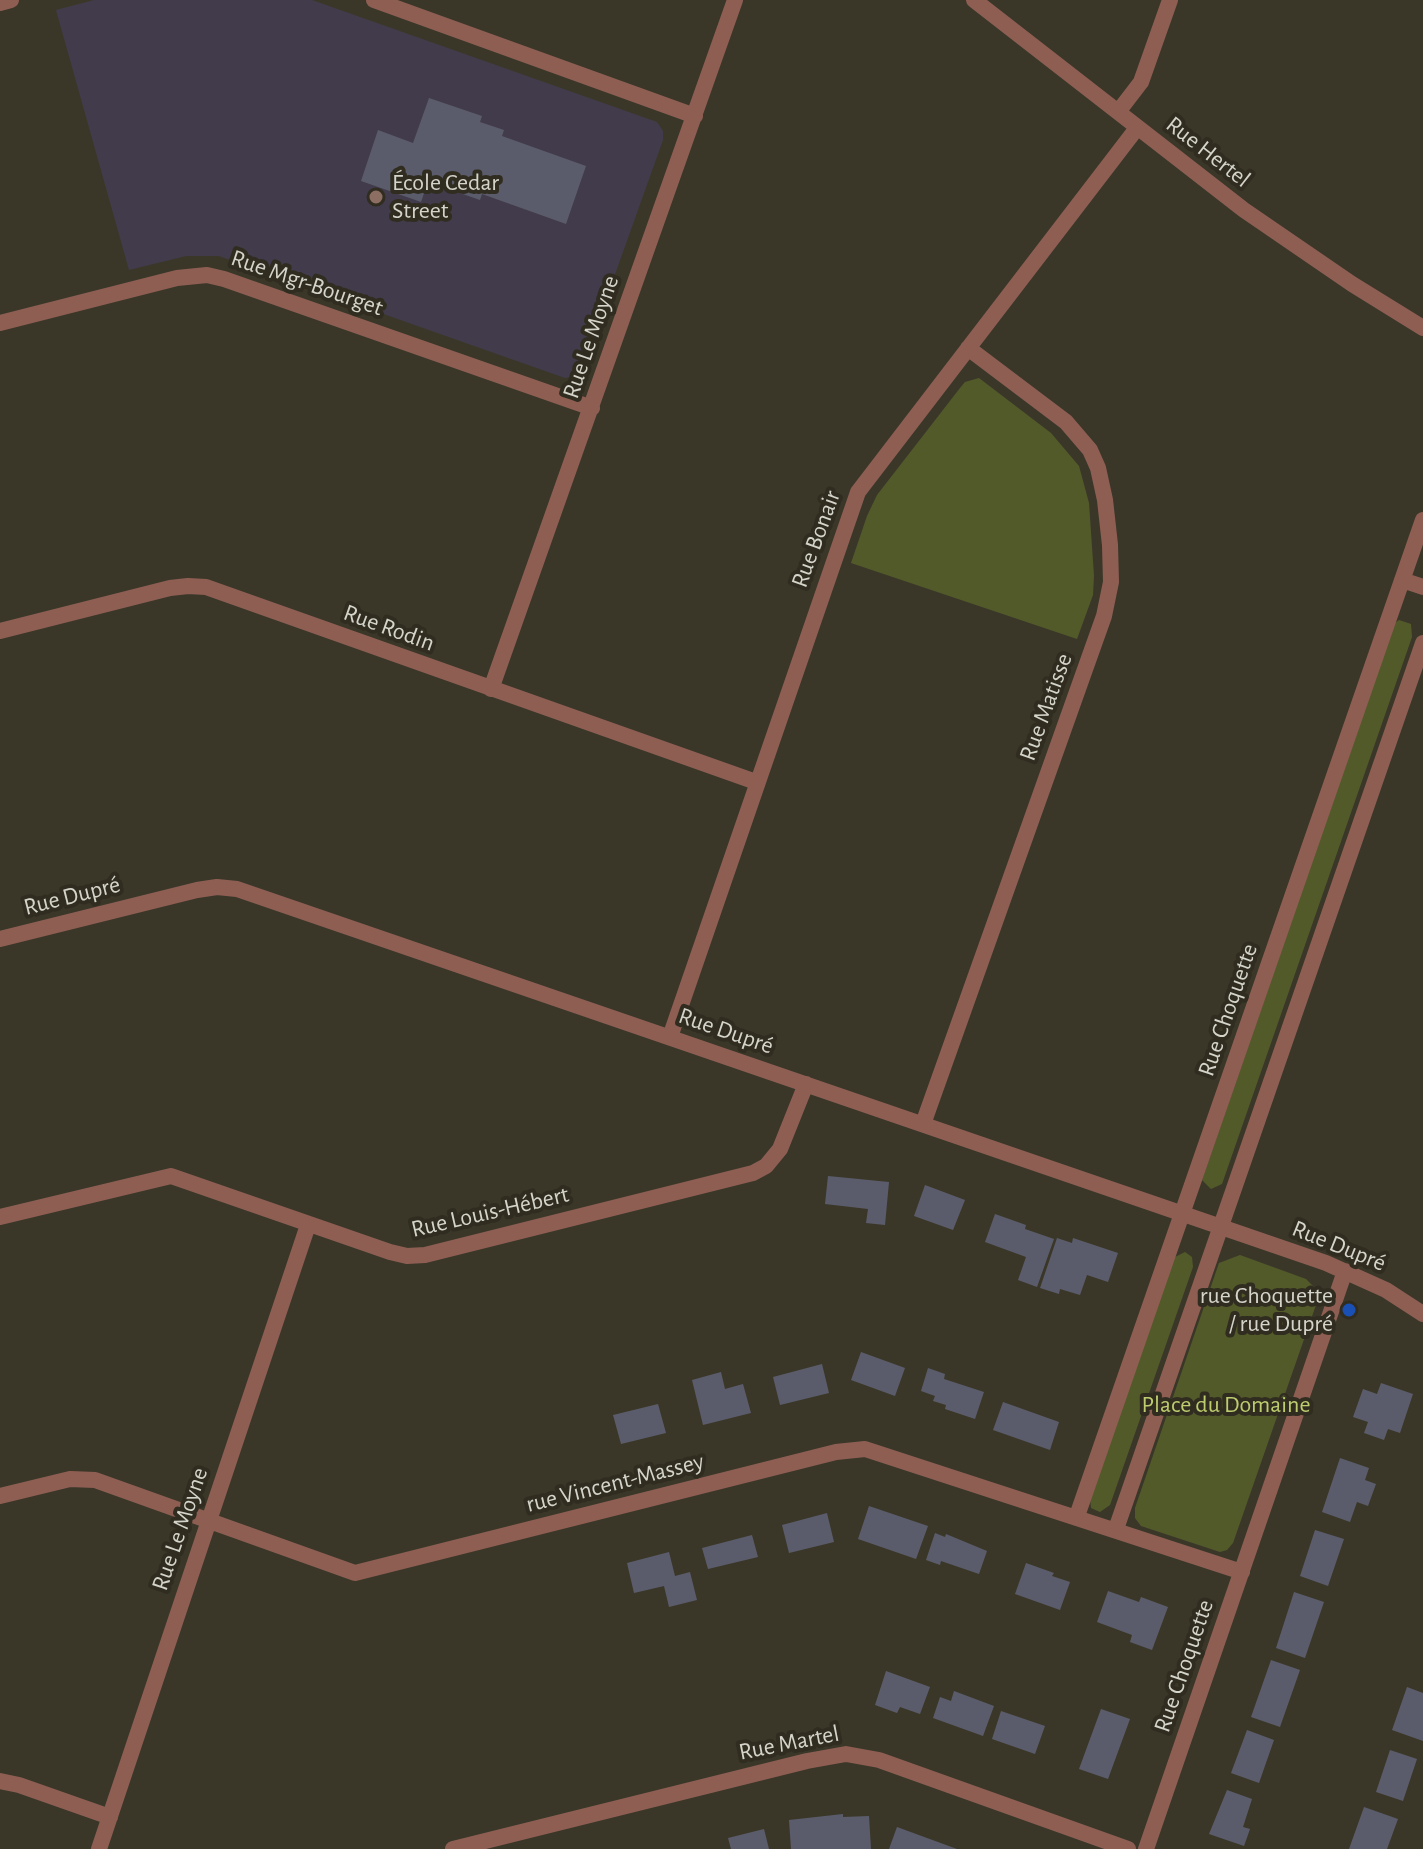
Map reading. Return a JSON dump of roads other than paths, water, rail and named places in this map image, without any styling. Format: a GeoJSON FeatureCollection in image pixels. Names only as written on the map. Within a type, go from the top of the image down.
{"type":"FeatureCollection","features":[{"type":"Feature","properties":{"kind":"street"},"geometry":{"type":"LineString","coordinates":[[0,3],[11,0]]}},
{"type":"Feature","properties":{"kind":"street"},"geometry":{"type":"LineString","coordinates":[[374,0],[695,116]]}},
{"type":"Feature","properties":{"kind":"street","name":"Rue Le Moyne"},"geometry":{"type":"LineString","coordinates":[[491,689],[735,0]]}},
{"type":"Feature","properties":{"kind":"street","name":"Rue Hertel"},"geometry":{"type":"LineString","coordinates":[[974,0],[1293,245],[1423,328]]}},
{"type":"Feature","properties":{"kind":"street"},"geometry":{"type":"LineString","coordinates":[[1118,112],[1141,82],[1170,0]]}},
{"type":"Feature","properties":{"kind":"street","name":"Rue Bonair"},"geometry":{"type":"LineString","coordinates":[[670,1037],[853,501],[869,474],[1137,128]]}},
{"type":"Feature","properties":{"kind":"street","name":"Rue Mgr-Bourget"},"geometry":{"type":"LineString","coordinates":[[0,323],[177,278],[207,275],[592,408]]}},
{"type":"Feature","properties":{"kind":"street","name":"Rue Matisse"},"geometry":{"type":"LineString","coordinates":[[923,1124],[1104,616],[1111,569],[1105,500],[1098,468],[1090,450],[1066,422],[968,348]]}},
{"type":"Feature","properties":{"kind":"street","name":"Rue Choquette"},"geometry":{"type":"LineString","coordinates":[[1077,1516],[1423,520]]}},
{"type":"Feature","properties":{"kind":"street"},"geometry":{"type":"LineString","coordinates":[[1402,580],[1423,587]]}},
{"type":"Feature","properties":{"kind":"street","name":"Rue Rodin"},"geometry":{"type":"LineString","coordinates":[[0,631],[170,588],[197,586],[756,782]]}},
{"type":"Feature","properties":{"kind":"street"},"geometry":{"type":"LineString","coordinates":[[1116,1529],[1423,643]]}},
{"type":"Feature","properties":{"kind":"street","name":"Rue Dupré"},"geometry":{"type":"LineString","coordinates":[[0,939],[197,890],[227,887],[248,892],[1345,1271],[1386,1290],[1423,1314]]}},
{"type":"Feature","properties":{"kind":"street","name":"Rue Louis-Hébert"},"geometry":{"type":"LineString","coordinates":[[0,1217],[171,1176],[390,1252],[407,1256],[425,1255],[760,1170],[777,1155],[806,1084]]}},
{"type":"Feature","properties":{"kind":"street","name":"Rue Le Moyne"},"geometry":{"type":"LineString","coordinates":[[99,1849],[308,1225]]}},
{"type":"Feature","properties":{"kind":"street","name":"Rue Choquette"},"geometry":{"type":"LineString","coordinates":[[1146,1849],[1345,1271]]}},
{"type":"Feature","properties":{"kind":"street","name":"rue Vincent-Massey"},"geometry":{"type":"LineString","coordinates":[[0,1496],[70,1479],[87,1478],[355,1573],[857,1449],[881,1452],[1242,1572]]}},
{"type":"Feature","properties":{"kind":"street","name":"Rue Martel"},"geometry":{"type":"LineString","coordinates":[[453,1849],[793,1764],[846,1754],[879,1760],[1128,1849]]}},
{"type":"Feature","properties":{"kind":"street"},"geometry":{"type":"LineString","coordinates":[[0,1781],[110,1817]]}},
{"type":"Feature","properties":{"kind":"place","name":"École Cedar Street"},"geometry":{"type":"Point","coordinates":[376,197]}},
{"type":"Feature","properties":{"kind":"place","name":"rue Choquette / rue Dupré"},"geometry":{"type":"Point","coordinates":[1349,1310]}},
{"type":"Feature","properties":{"kind":"park label","name":"Place du Domaine"},"geometry":{"type":"Point","coordinates":[1226,1405]}}]}
